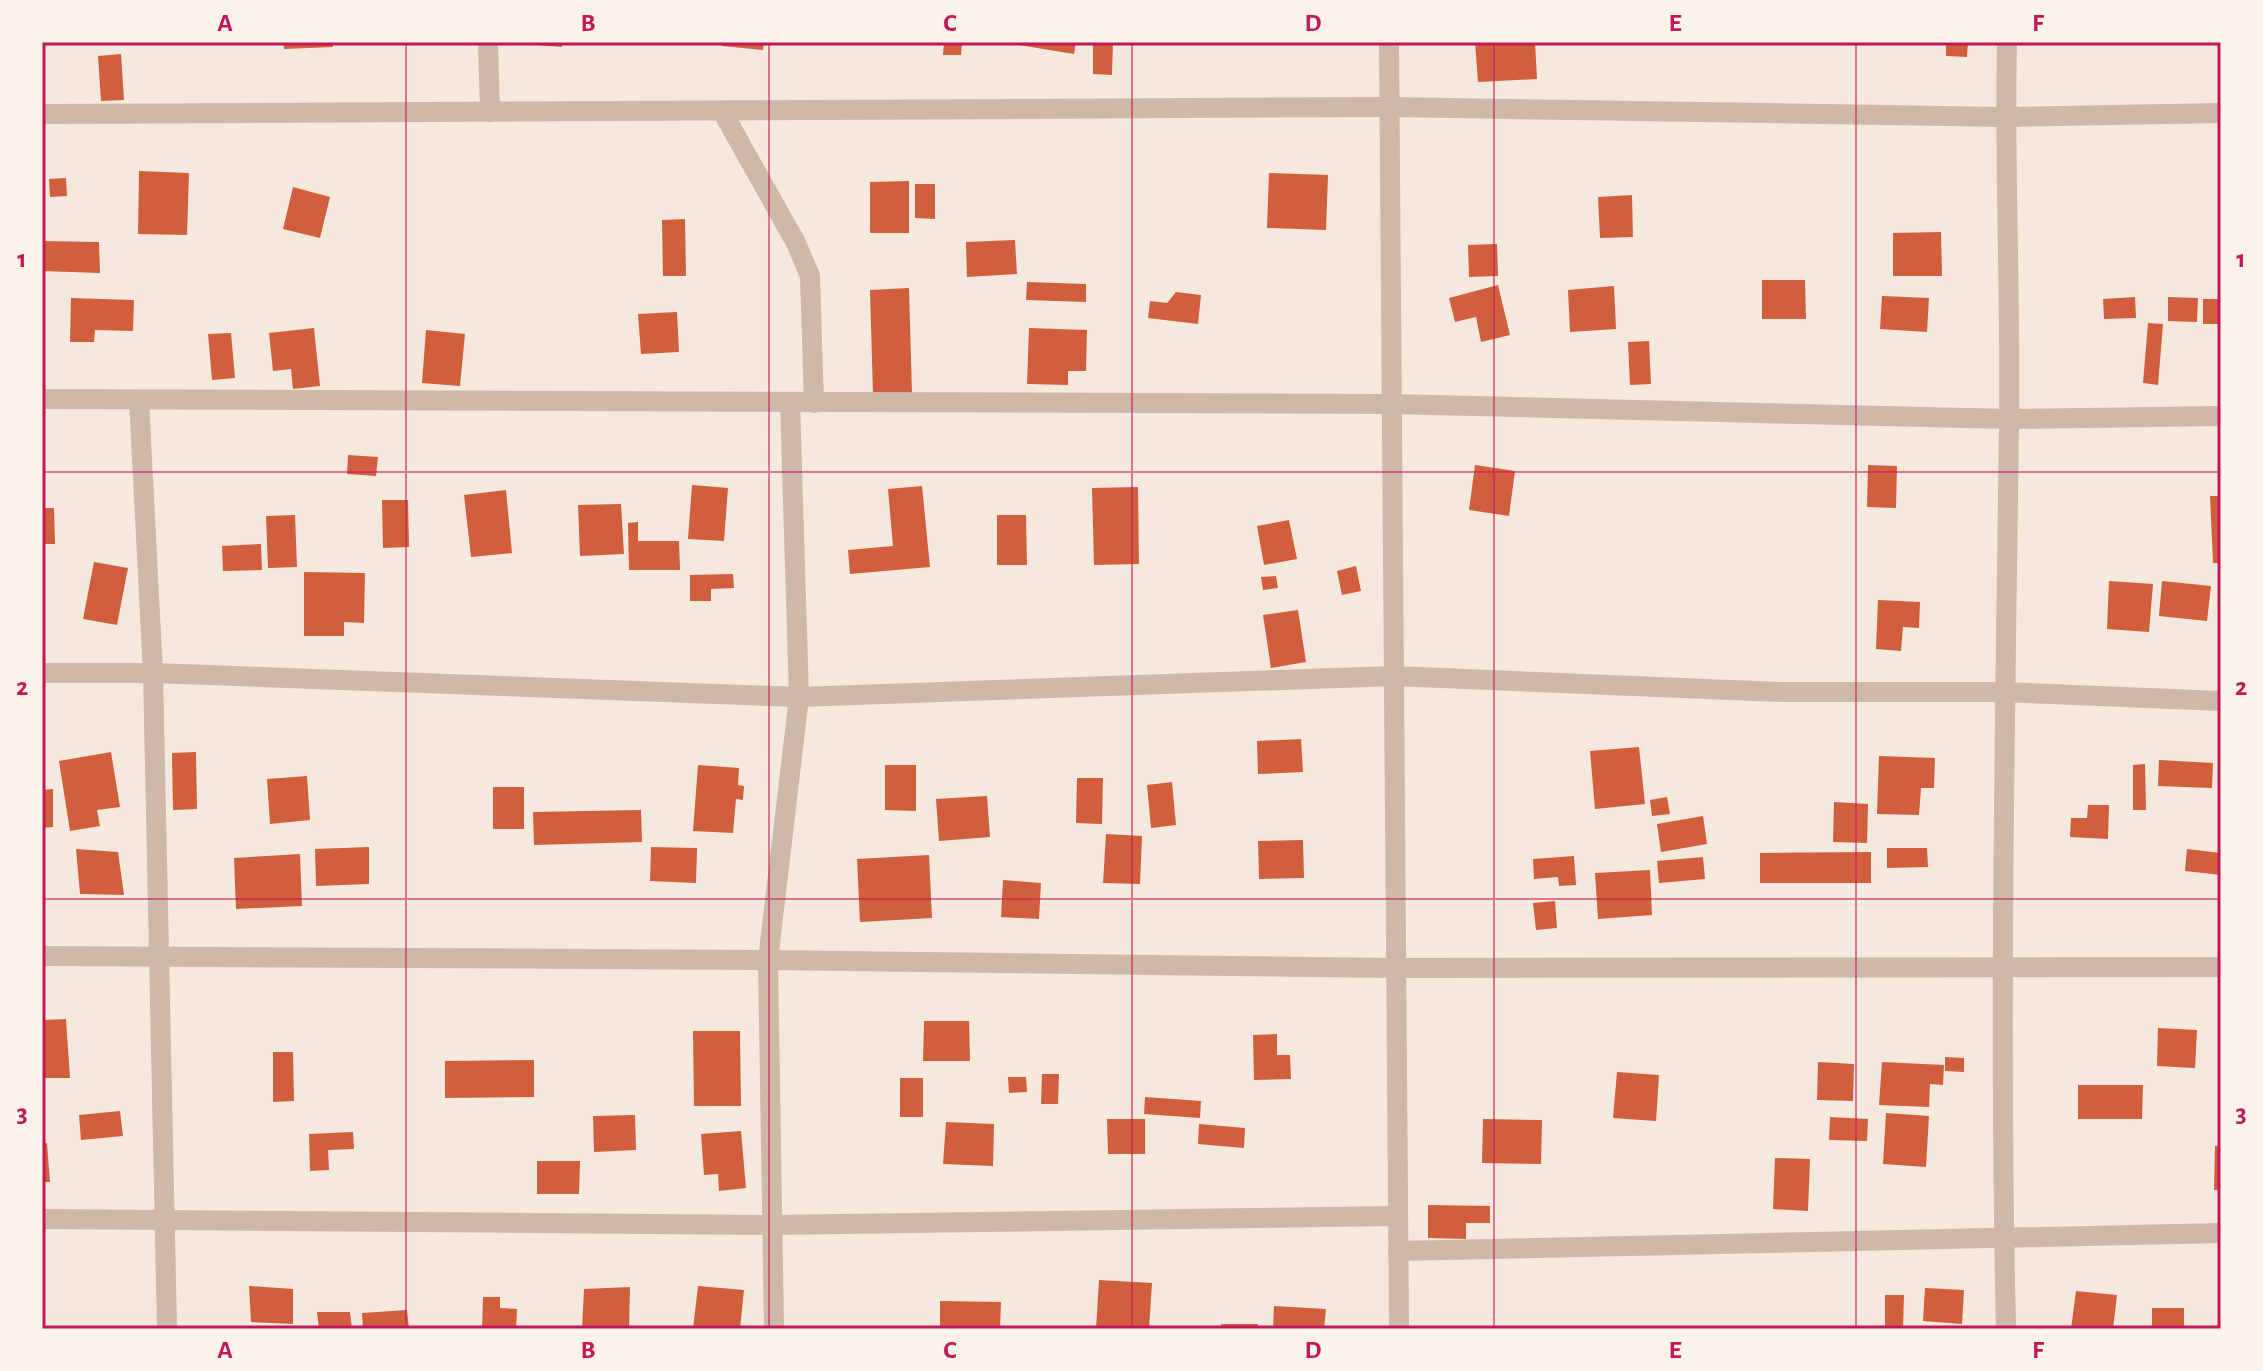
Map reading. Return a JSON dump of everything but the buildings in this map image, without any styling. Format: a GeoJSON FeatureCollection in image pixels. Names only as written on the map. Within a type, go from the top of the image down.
{"type":"FeatureCollection","features":[{"type":"Feature","properties":{"kind":"street"},"geometry":{"type":"LineString","coordinates":[[488,42],[490,112]]}},
{"type":"Feature","properties":{"kind":"street"},"geometry":{"type":"LineString","coordinates":[[1389,42],[1399,1329]]}},
{"type":"Feature","properties":{"kind":"street"},"geometry":{"type":"LineString","coordinates":[[2006,1329],[2004,692],[2009,419],[2007,42]]}},
{"type":"Feature","properties":{"kind":"street"},"geometry":{"type":"LineString","coordinates":[[42,114],[1390,107],[2005,117],[2221,113]]}},
{"type":"Feature","properties":{"kind":"street"},"geometry":{"type":"LineString","coordinates":[[722,111],[796,243],[810,276],[814,403]]}},
{"type":"Feature","properties":{"kind":"street"},"geometry":{"type":"LineString","coordinates":[[42,399],[1392,404],[2009,419],[2221,416]]}},
{"type":"Feature","properties":{"kind":"street"},"geometry":{"type":"LineString","coordinates":[[139,400],[153,673],[167,1329]]}},
{"type":"Feature","properties":{"kind":"street"},"geometry":{"type":"LineString","coordinates":[[774,1329],[768,960],[799,697],[790,403]]}},
{"type":"Feature","properties":{"kind":"street"},"geometry":{"type":"LineString","coordinates":[[42,673],[153,673],[799,697],[1394,676],[1780,692],[2004,692],[2221,701]]}},
{"type":"Feature","properties":{"kind":"street"},"geometry":{"type":"LineString","coordinates":[[42,956],[768,960],[1396,968],[2221,967]]}},
{"type":"Feature","properties":{"kind":"street"},"geometry":{"type":"LineString","coordinates":[[42,1219],[772,1225],[1398,1216]]}},
{"type":"Feature","properties":{"kind":"street"},"geometry":{"type":"LineString","coordinates":[[1398,1251],[2221,1233]]}}]}
